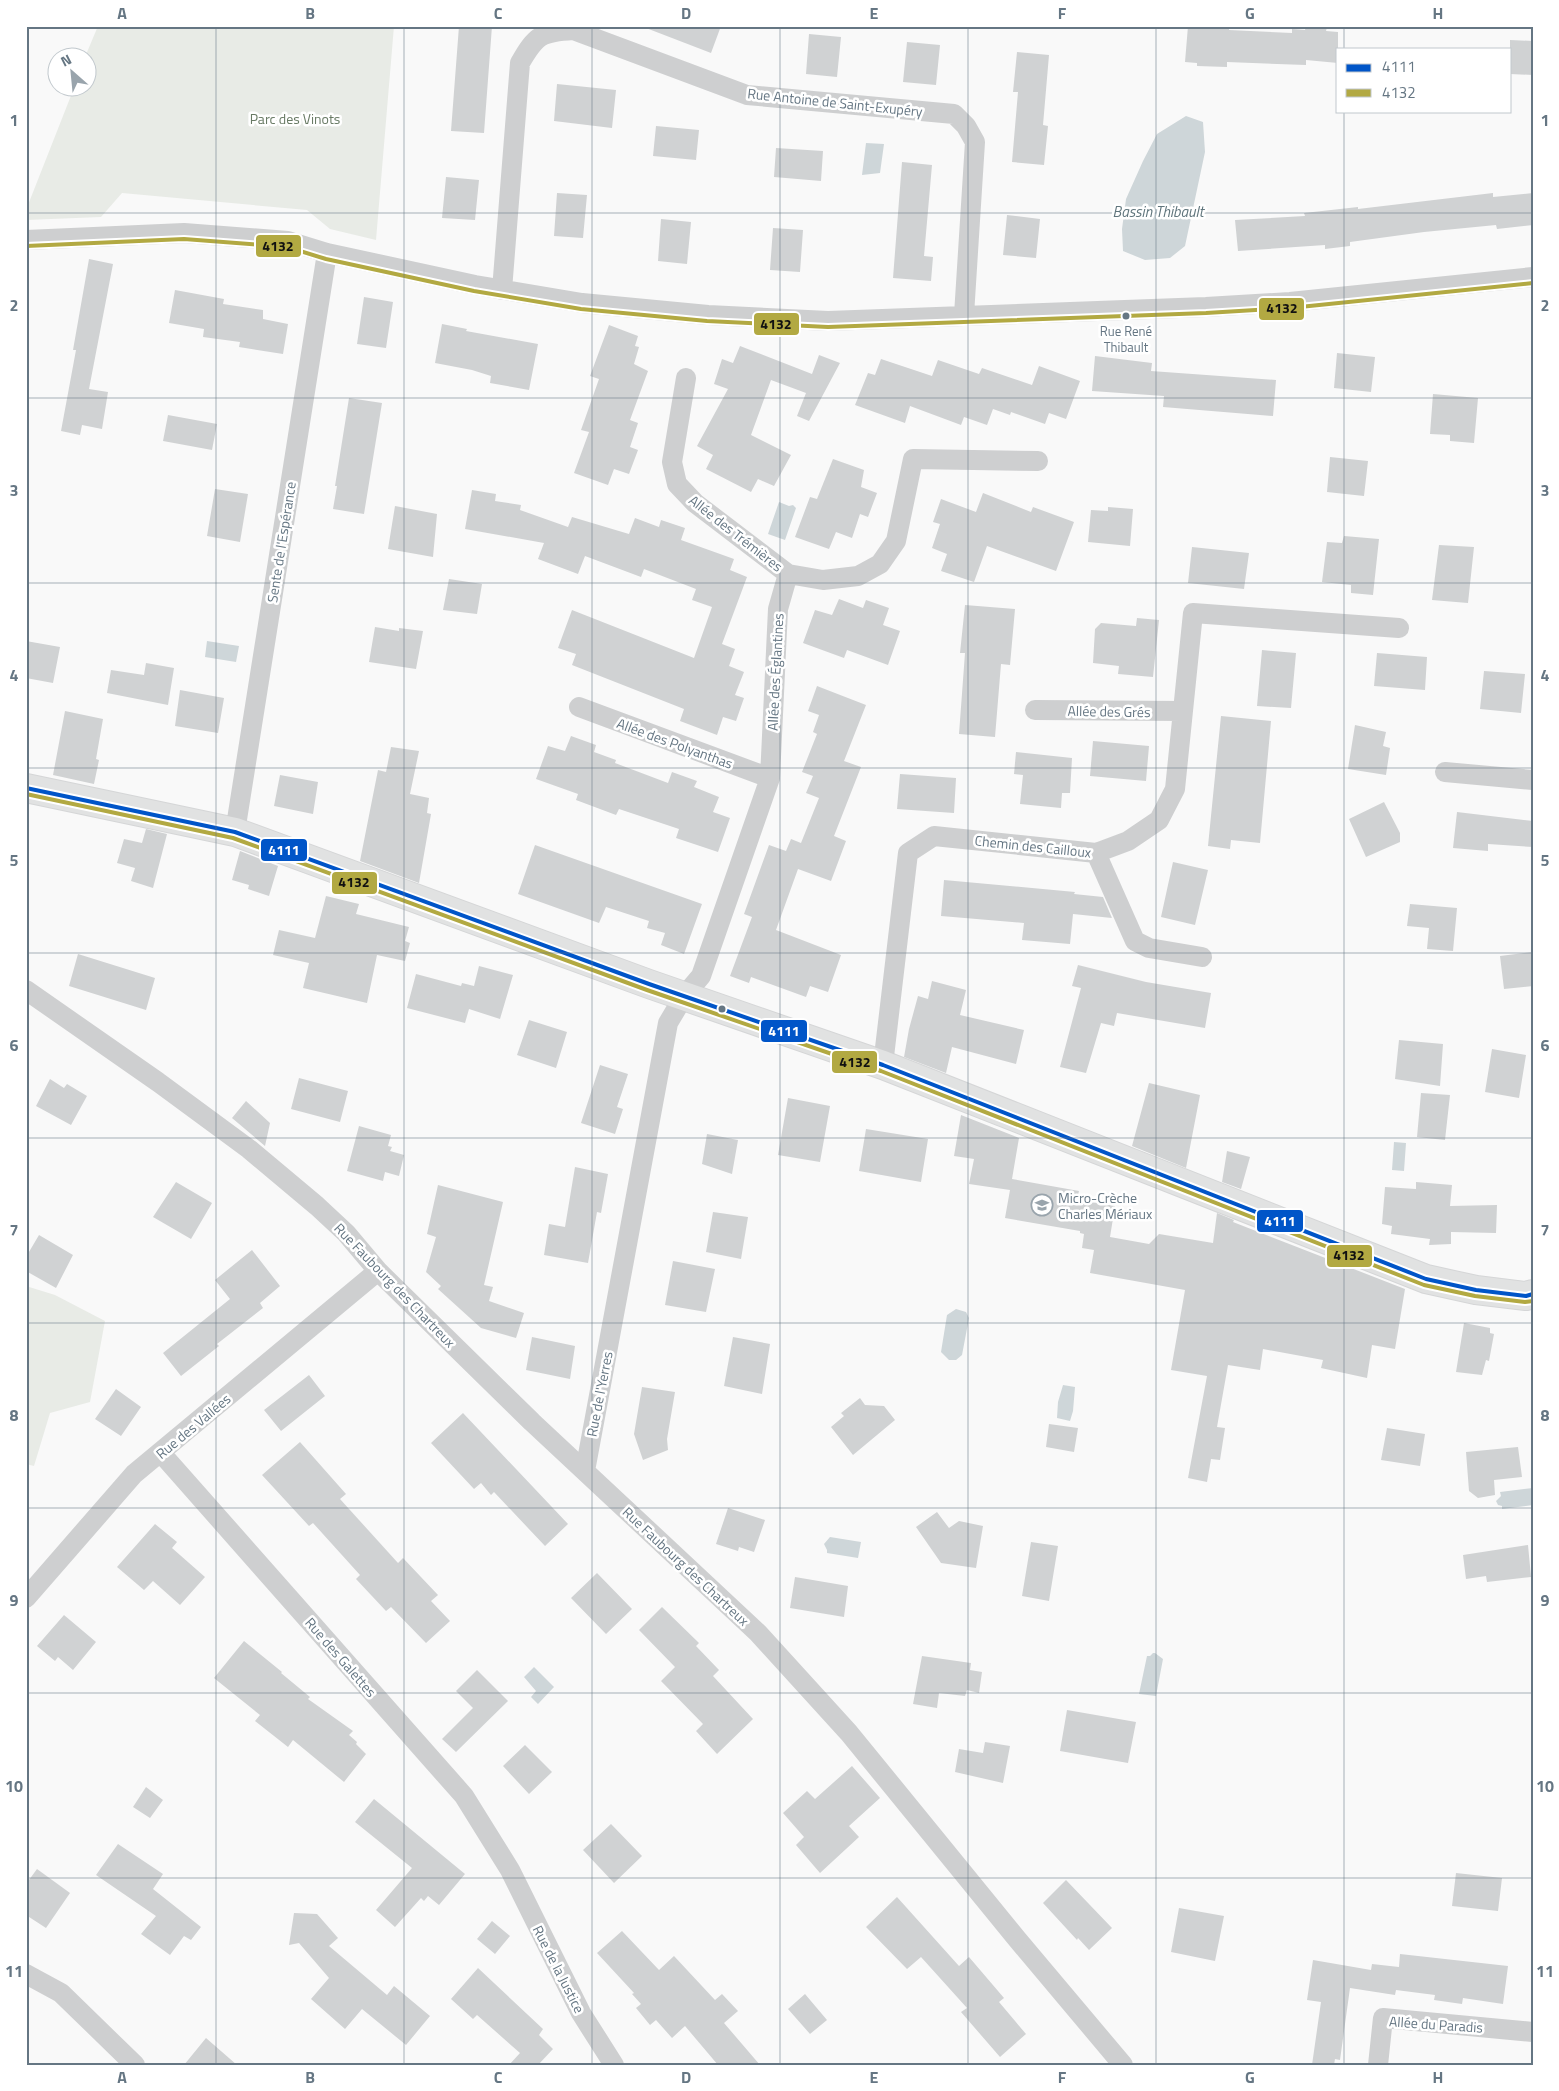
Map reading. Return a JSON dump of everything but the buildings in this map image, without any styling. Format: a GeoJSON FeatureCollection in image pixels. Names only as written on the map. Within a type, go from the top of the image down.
{"type":"FeatureCollection","features":[{"type":"Feature","properties":{"kind":"street","name":"Rue Antoine de Saint-Exupéry"},"geometry":{"type":"LineString","coordinates":[[502,290],[520,63],[534,40],[552,31],[573,30],[747,94],[954,114],[966,126],[975,142],[964,315]]}},
{"type":"Feature","properties":{"kind":"street"},"geometry":{"type":"LineString","coordinates":[[26,240],[184,233],[288,241],[327,253],[502,290],[582,303],[708,315],[828,321],[1206,307],[1290,302],[1533,277]]}},
{"type":"Feature","properties":{"kind":"street","name":"Sente de l'Espérance"},"geometry":{"type":"LineString","coordinates":[[235,832],[327,253]]}},
{"type":"Feature","properties":{"kind":"street","name":"Allée des Trémières"},"geometry":{"type":"LineString","coordinates":[[686,378],[672,462],[677,484],[695,503],[788,574]]}},
{"type":"Feature","properties":{"kind":"street"},"geometry":{"type":"LineString","coordinates":[[788,574],[823,580],[858,576],[880,564],[896,541],[913,459],[1038,461]]}},
{"type":"Feature","properties":{"kind":"street","name":"Allée des Églantines"},"geometry":{"type":"LineString","coordinates":[[684,996],[701,976],[770,778],[778,609],[788,574]]}},
{"type":"Feature","properties":{"kind":"street","name":"Chemin des Cailloux"},"geometry":{"type":"LineString","coordinates":[[882,1065],[908,853],[934,836],[1096,853],[1128,841],[1159,820],[1175,789],[1193,614],[1399,628]]}},
{"type":"Feature","properties":{"kind":"street","name":"Allée des Polyanthas"},"geometry":{"type":"LineString","coordinates":[[579,707],[770,778]]}},
{"type":"Feature","properties":{"kind":"street","name":"Allée des Grés"},"geometry":{"type":"LineString","coordinates":[[1036,710],[1183,711]]}},
{"type":"Feature","properties":{"kind":"street"},"geometry":{"type":"LineString","coordinates":[[1445,772],[1533,780]]}},
{"type":"Feature","properties":{"kind":"street"},"geometry":{"type":"LineString","coordinates":[[26,788],[235,832],[684,996],[882,1065],[1426,1279],[1476,1290],[1526,1296],[1533,1294]]}},
{"type":"Feature","properties":{"kind":"street"},"geometry":{"type":"LineString","coordinates":[[1096,853],[1135,940],[1149,948],[1202,957]]}},
{"type":"Feature","properties":{"kind":"street","name":"Rue Faubourg des Chartreux"},"geometry":{"type":"LineString","coordinates":[[26,990],[249,1148],[346,1233],[378,1271],[585,1471],[758,1633],[849,1733],[1016,1939],[1123,2065]]}},
{"type":"Feature","properties":{"kind":"street","name":"Rue de l'Yerres"},"geometry":{"type":"LineString","coordinates":[[585,1471],[668,1023],[684,996]]}},
{"type":"Feature","properties":{"kind":"street","name":"Rue des Vallées"},"geometry":{"type":"LineString","coordinates":[[26,1598],[134,1474],[378,1271]]}},
{"type":"Feature","properties":{"kind":"street","name":"Rue des Galettes"},"geometry":{"type":"LineString","coordinates":[[161,1453],[464,1796],[510,1870]]}},
{"type":"Feature","properties":{"kind":"street","name":"Rue de la Justice"},"geometry":{"type":"LineString","coordinates":[[510,1870],[581,2013],[614,2065]]}},
{"type":"Feature","properties":{"kind":"street"},"geometry":{"type":"LineString","coordinates":[[26,1974],[61,1994],[135,2065]]}},
{"type":"Feature","properties":{"kind":"street","name":"Allée du Paradis"},"geometry":{"type":"LineString","coordinates":[[1378,2065],[1383,2018],[1533,2032]]}},
{"type":"Feature","properties":{"kind":"green space","name":"Parc des Vinots"},"geometry":{"type":"Polygon","coordinates":[[[98,26],[394,26],[376,240],[330,229],[307,210],[122,193],[101,217],[26,220],[26,210],[70,98],[98,98],[98,48],[89,48],[98,26]]]}},
{"type":"Feature","properties":{"kind":"green space"},"geometry":{"type":"Polygon","coordinates":[[[26,1286],[55,1295],[105,1321],[90,1402],[50,1413],[34,1466],[26,1464],[26,1286]]]}},
{"type":"Feature","properties":{"kind":"water","name":"Bassin Thibault"},"geometry":{"type":"Polygon","coordinates":[[[1186,116],[1203,122],[1205,152],[1185,246],[1170,258],[1145,260],[1123,251],[1122,229],[1126,199],[1157,134],[1186,116]]]}},
{"type":"Feature","properties":{"kind":"water"},"geometry":{"type":"Polygon","coordinates":[[[866,143],[884,144],[880,173],[862,175],[866,143]]]}},
{"type":"Feature","properties":{"kind":"water"},"geometry":{"type":"Polygon","coordinates":[[[779,502],[789,506],[793,505],[796,508],[785,540],[768,534],[779,502]]]}},
{"type":"Feature","properties":{"kind":"water"},"geometry":{"type":"Polygon","coordinates":[[[207,641],[239,646],[236,662],[205,657],[207,641]]]}},
{"type":"Feature","properties":{"kind":"water"},"geometry":{"type":"Polygon","coordinates":[[[1394,1142],[1406,1143],[1404,1171],[1392,1170],[1394,1142]]]}},
{"type":"Feature","properties":{"kind":"water"},"geometry":{"type":"Polygon","coordinates":[[[956,1309],[966,1312],[969,1318],[962,1355],[956,1360],[949,1360],[941,1352],[947,1315],[956,1309]]]}},
{"type":"Feature","properties":{"kind":"water"},"geometry":{"type":"Polygon","coordinates":[[[1063,1385],[1075,1387],[1073,1411],[1070,1421],[1057,1418],[1058,1402],[1063,1385]]]}},
{"type":"Feature","properties":{"kind":"water"},"geometry":{"type":"Polygon","coordinates":[[[1533,1488],[1533,1505],[1502,1509],[1502,1506],[1498,1505],[1496,1501],[1501,1496],[1500,1492],[1533,1488]]]}},
{"type":"Feature","properties":{"kind":"water"},"geometry":{"type":"Polygon","coordinates":[[[830,1537],[861,1542],[858,1558],[827,1553],[824,1544],[830,1537]]]}},
{"type":"Feature","properties":{"kind":"water"},"geometry":{"type":"Polygon","coordinates":[[[1153,1653],[1163,1659],[1156,1696],[1139,1694],[1147,1656],[1153,1653]]]}},
{"type":"Feature","properties":{"kind":"water"},"geometry":{"type":"Polygon","coordinates":[[[534,1667],[554,1687],[538,1704],[531,1697],[536,1691],[524,1677],[534,1667]]]}},
{"type":"Feature","properties":{"kind":"transit line","name":"4132"},"geometry":{"type":"LineString","coordinates":[[26,246],[184,239],[287,247],[326,259],[474,291],[581,309],[707,321],[828,327],[1206,313],[1290,308],[1533,283]]}},
{"type":"Feature","properties":{"kind":"transit line","name":"4111"},"geometry":{"type":"LineString","coordinates":[[26,788],[235,832],[649,984],[883,1065],[1426,1279],[1476,1290],[1526,1296],[1533,1294]]}},
{"type":"Feature","properties":{"kind":"transit line","name":"4132"},"geometry":{"type":"LineString","coordinates":[[26,794],[233,838],[647,990],[881,1071],[1424,1285],[1475,1296],[1525,1302],[1533,1301]]}},
{"type":"Feature","properties":{"kind":"place","name":"Rue René Thibault"},"geometry":{"type":"Point","coordinates":[1126,316]}},
{"type":"Feature","properties":{"kind":"place","name":"Micro-Crèche Charles Mériaux"},"geometry":{"type":"Point","coordinates":[1042,1205]}}]}
